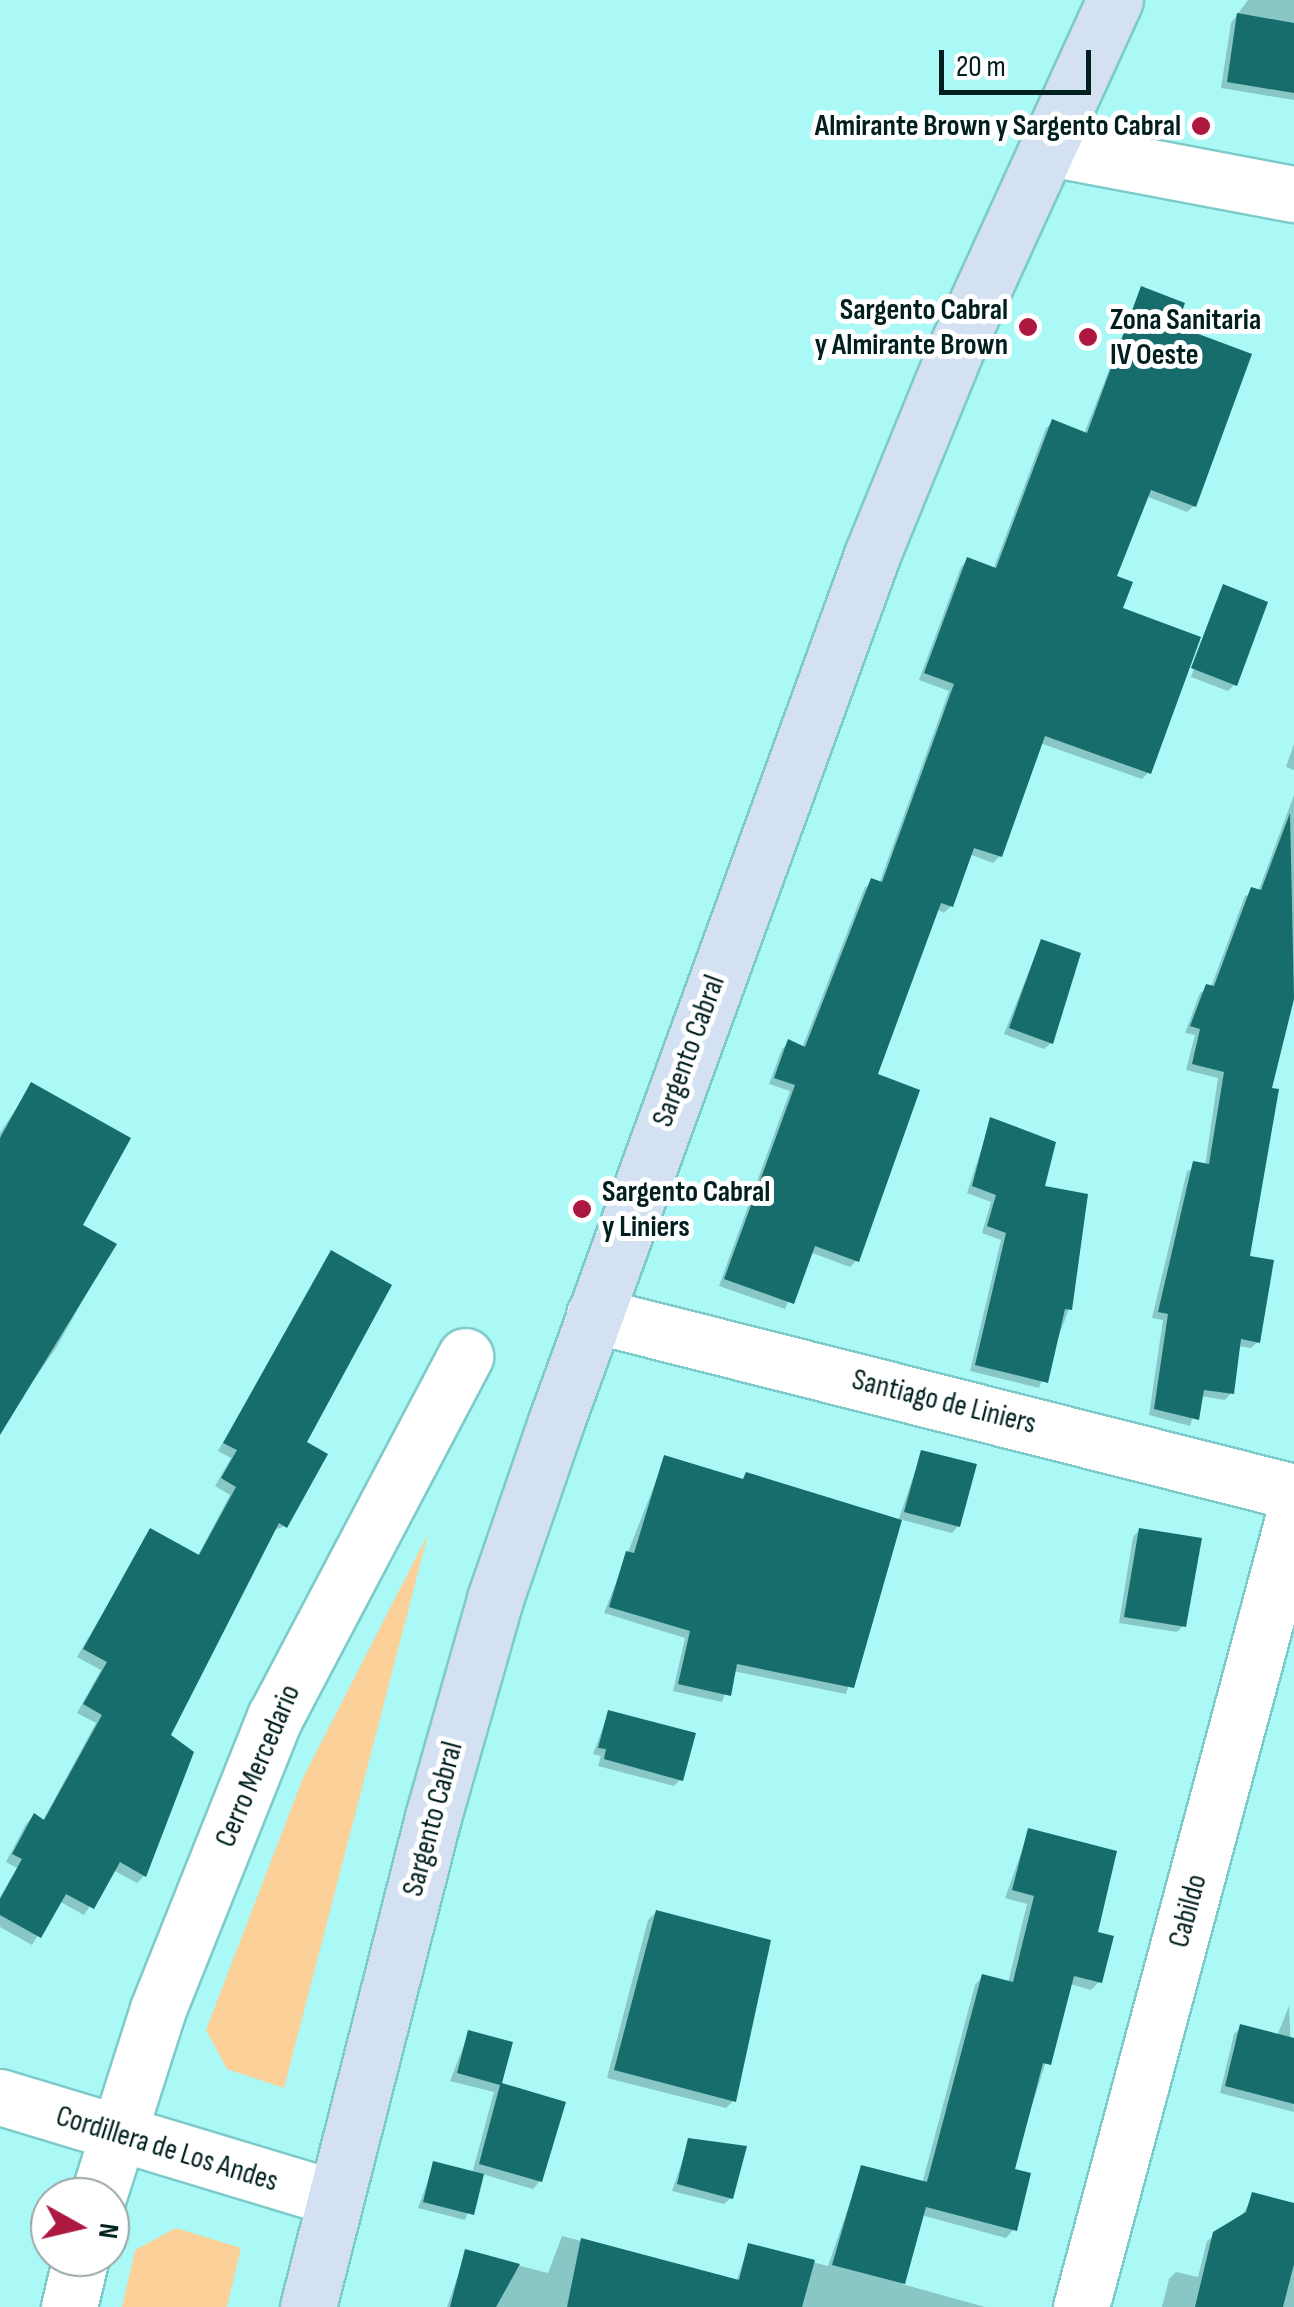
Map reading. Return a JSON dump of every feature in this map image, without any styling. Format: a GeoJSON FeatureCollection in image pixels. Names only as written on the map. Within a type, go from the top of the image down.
{"type":"FeatureCollection","features":[{"type":"Feature","properties":{"kind":"main road","name":"Sargento Cabral"},"geometry":{"type":"LineString","coordinates":[[308,2307],[495,1599],[594,1315],[872,555],[1115,0]]}},
{"type":"Feature","properties":{"kind":"street"},"geometry":{"type":"LineString","coordinates":[[1050,148],[1294,194]]}},
{"type":"Feature","properties":{"kind":"street","name":"Santiago de Liniers"},"geometry":{"type":"LineString","coordinates":[[594,1315],[1294,1492]]}},
{"type":"Feature","properties":{"kind":"street","name":"Cerro Mercedario"},"geometry":{"type":"LineString","coordinates":[[104,2177],[158,2009],[275,1717],[466,1356]]}},
{"type":"Feature","properties":{"kind":"street","name":"Cabildo"},"geometry":{"type":"LineString","coordinates":[[1082,2307],[1294,1514]]}},
{"type":"Feature","properties":{"kind":"street","name":"Cordillera de Los Andes"},"geometry":{"type":"LineString","coordinates":[[0,2097],[117,2136],[335,2198]]}},
{"type":"Feature","properties":{"kind":"street"},"geometry":{"type":"LineString","coordinates":[[69,2307],[76,2277]]}},
{"type":"Feature","properties":{"kind":"shaded area"},"geometry":{"type":"Polygon","coordinates":[[[428,1534],[284,2088],[227,2069],[206,2030],[303,1778],[428,1534]]]}},
{"type":"Feature","properties":{"kind":"shaded area"},"geometry":{"type":"Polygon","coordinates":[[[176,2228],[241,2248],[227,2307],[122,2307],[135,2250],[176,2228]]]}},
{"type":"Feature","properties":{"kind":"building"},"geometry":{"type":"Polygon","coordinates":[[[1237,13],[1294,23],[1294,93],[1227,82],[1237,13]]]}},
{"type":"Feature","properties":{"kind":"building"},"geometry":{"type":"Polygon","coordinates":[[[1141,286],[1185,303],[1177,326],[1252,354],[1196,507],[1151,490],[1117,576],[1133,582],[1123,608],[1201,637],[1151,774],[1045,736],[1002,857],[974,848],[953,907],[941,903],[878,1074],[920,1090],[859,1262],[815,1246],[794,1304],[724,1279],[795,1085],[774,1078],[788,1039],[805,1047],[871,878],[882,882],[954,684],[924,673],[967,557],[996,568],[1052,419],[1087,433],[1141,286]]]}},
{"type":"Feature","properties":{"kind":"building"},"geometry":{"type":"Polygon","coordinates":[[[1223,584],[1268,602],[1237,686],[1191,668],[1223,584]]]}},
{"type":"Feature","properties":{"kind":"building"},"geometry":{"type":"Polygon","coordinates":[[[1290,813],[1294,999],[1272,1088],[1279,1089],[1250,1256],[1274,1260],[1260,1343],[1241,1339],[1234,1394],[1204,1390],[1199,1420],[1154,1409],[1168,1314],[1158,1312],[1193,1161],[1209,1164],[1224,1072],[1192,1064],[1200,1029],[1190,1026],[1206,984],[1214,986],[1251,887],[1261,890],[1290,813]]]}},
{"type":"Feature","properties":{"kind":"building"},"geometry":{"type":"Polygon","coordinates":[[[1041,939],[1081,953],[1053,1044],[1009,1028],[1041,939]]]}},
{"type":"Feature","properties":{"kind":"building"},"geometry":{"type":"Polygon","coordinates":[[[31,1082],[131,1138],[83,1225],[117,1244],[0,1435],[0,1138],[31,1082]]]}},
{"type":"Feature","properties":{"kind":"building"},"geometry":{"type":"Polygon","coordinates":[[[990,1117],[1056,1142],[1045,1186],[1088,1194],[1072,1310],[1065,1309],[1048,1383],[975,1365],[1006,1233],[987,1226],[996,1195],[972,1186],[990,1117]]]}},
{"type":"Feature","properties":{"kind":"building"},"geometry":{"type":"Polygon","coordinates":[[[331,1250],[392,1285],[307,1442],[328,1454],[287,1528],[279,1523],[171,1735],[194,1752],[146,1877],[120,1862],[94,1909],[66,1894],[41,1938],[0,1915],[0,1899],[22,1859],[12,1854],[34,1813],[44,1820],[102,1715],[83,1704],[107,1662],[83,1649],[150,1528],[199,1555],[236,1487],[221,1478],[237,1450],[223,1443],[331,1250]]]}},
{"type":"Feature","properties":{"kind":"building"},"geometry":{"type":"Polygon","coordinates":[[[921,1450],[977,1464],[960,1527],[904,1512],[921,1450]]]}},
{"type":"Feature","properties":{"kind":"building"},"geometry":{"type":"Polygon","coordinates":[[[664,1455],[743,1479],[746,1472],[902,1520],[854,1688],[737,1664],[731,1696],[678,1684],[690,1631],[609,1607],[626,1551],[634,1553],[664,1455]]]}},
{"type":"Feature","properties":{"kind":"building"},"geometry":{"type":"Polygon","coordinates":[[[1139,1528],[1202,1538],[1186,1627],[1124,1617],[1139,1528]]]}},
{"type":"Feature","properties":{"kind":"building"},"geometry":{"type":"Polygon","coordinates":[[[608,1710],[696,1733],[683,1781],[604,1759],[606,1749],[598,1748],[608,1710]]]}},
{"type":"Feature","properties":{"kind":"building"},"geometry":{"type":"Polygon","coordinates":[[[1028,1828],[1117,1851],[1098,1932],[1114,1936],[1102,1983],[1074,1976],[1051,2065],[1043,2063],[1015,2169],[1031,2173],[1017,2231],[926,2207],[905,2284],[832,2265],[861,2165],[927,2182],[982,1974],[1013,1982],[1034,1896],[1012,1890],[1028,1828]]]}},
{"type":"Feature","properties":{"kind":"building"},"geometry":{"type":"Polygon","coordinates":[[[656,1910],[771,1940],[736,2102],[614,2070],[656,1910]]]}},
{"type":"Feature","properties":{"kind":"building"},"geometry":{"type":"Polygon","coordinates":[[[1240,2024],[1294,2038],[1294,2104],[1225,2086],[1240,2024]]]}},
{"type":"Feature","properties":{"kind":"building"},"geometry":{"type":"Polygon","coordinates":[[[468,2030],[513,2042],[502,2083],[566,2102],[542,2182],[479,2164],[500,2085],[457,2073],[468,2030]]]}},
{"type":"Feature","properties":{"kind":"building"},"geometry":{"type":"Polygon","coordinates":[[[688,2138],[747,2146],[733,2199],[677,2184],[688,2138]]]}},
{"type":"Feature","properties":{"kind":"building"},"geometry":{"type":"Polygon","coordinates":[[[433,2161],[484,2174],[474,2215],[423,2202],[433,2161]]]}},
{"type":"Feature","properties":{"kind":"building"},"geometry":{"type":"Polygon","coordinates":[[[1252,2192],[1294,2203],[1294,2264],[1283,2307],[1195,2307],[1213,2232],[1246,2212],[1252,2192]]]}},
{"type":"Feature","properties":{"kind":"building"},"geometry":{"type":"Polygon","coordinates":[[[581,2238],[739,2280],[748,2243],[815,2260],[802,2307],[567,2307],[581,2238]]]}},
{"type":"Feature","properties":{"kind":"building"},"geometry":{"type":"Polygon","coordinates":[[[465,2249],[520,2264],[496,2307],[450,2307],[465,2249]]]}},
{"type":"Feature","properties":{"kind":"place","name":"Almirante Brown y Sargento Cabral"},"geometry":{"type":"Point","coordinates":[1201,126]}},
{"type":"Feature","properties":{"kind":"place","name":"Sargento Cabral y Almirante Brown"},"geometry":{"type":"Point","coordinates":[1028,327]}},
{"type":"Feature","properties":{"kind":"place","name":"Zona Sanitaria IV Oeste"},"geometry":{"type":"Point","coordinates":[1088,337]}},
{"type":"Feature","properties":{"kind":"place","name":"Sargento Cabral y Liniers"},"geometry":{"type":"Point","coordinates":[582,1209]}}]}
